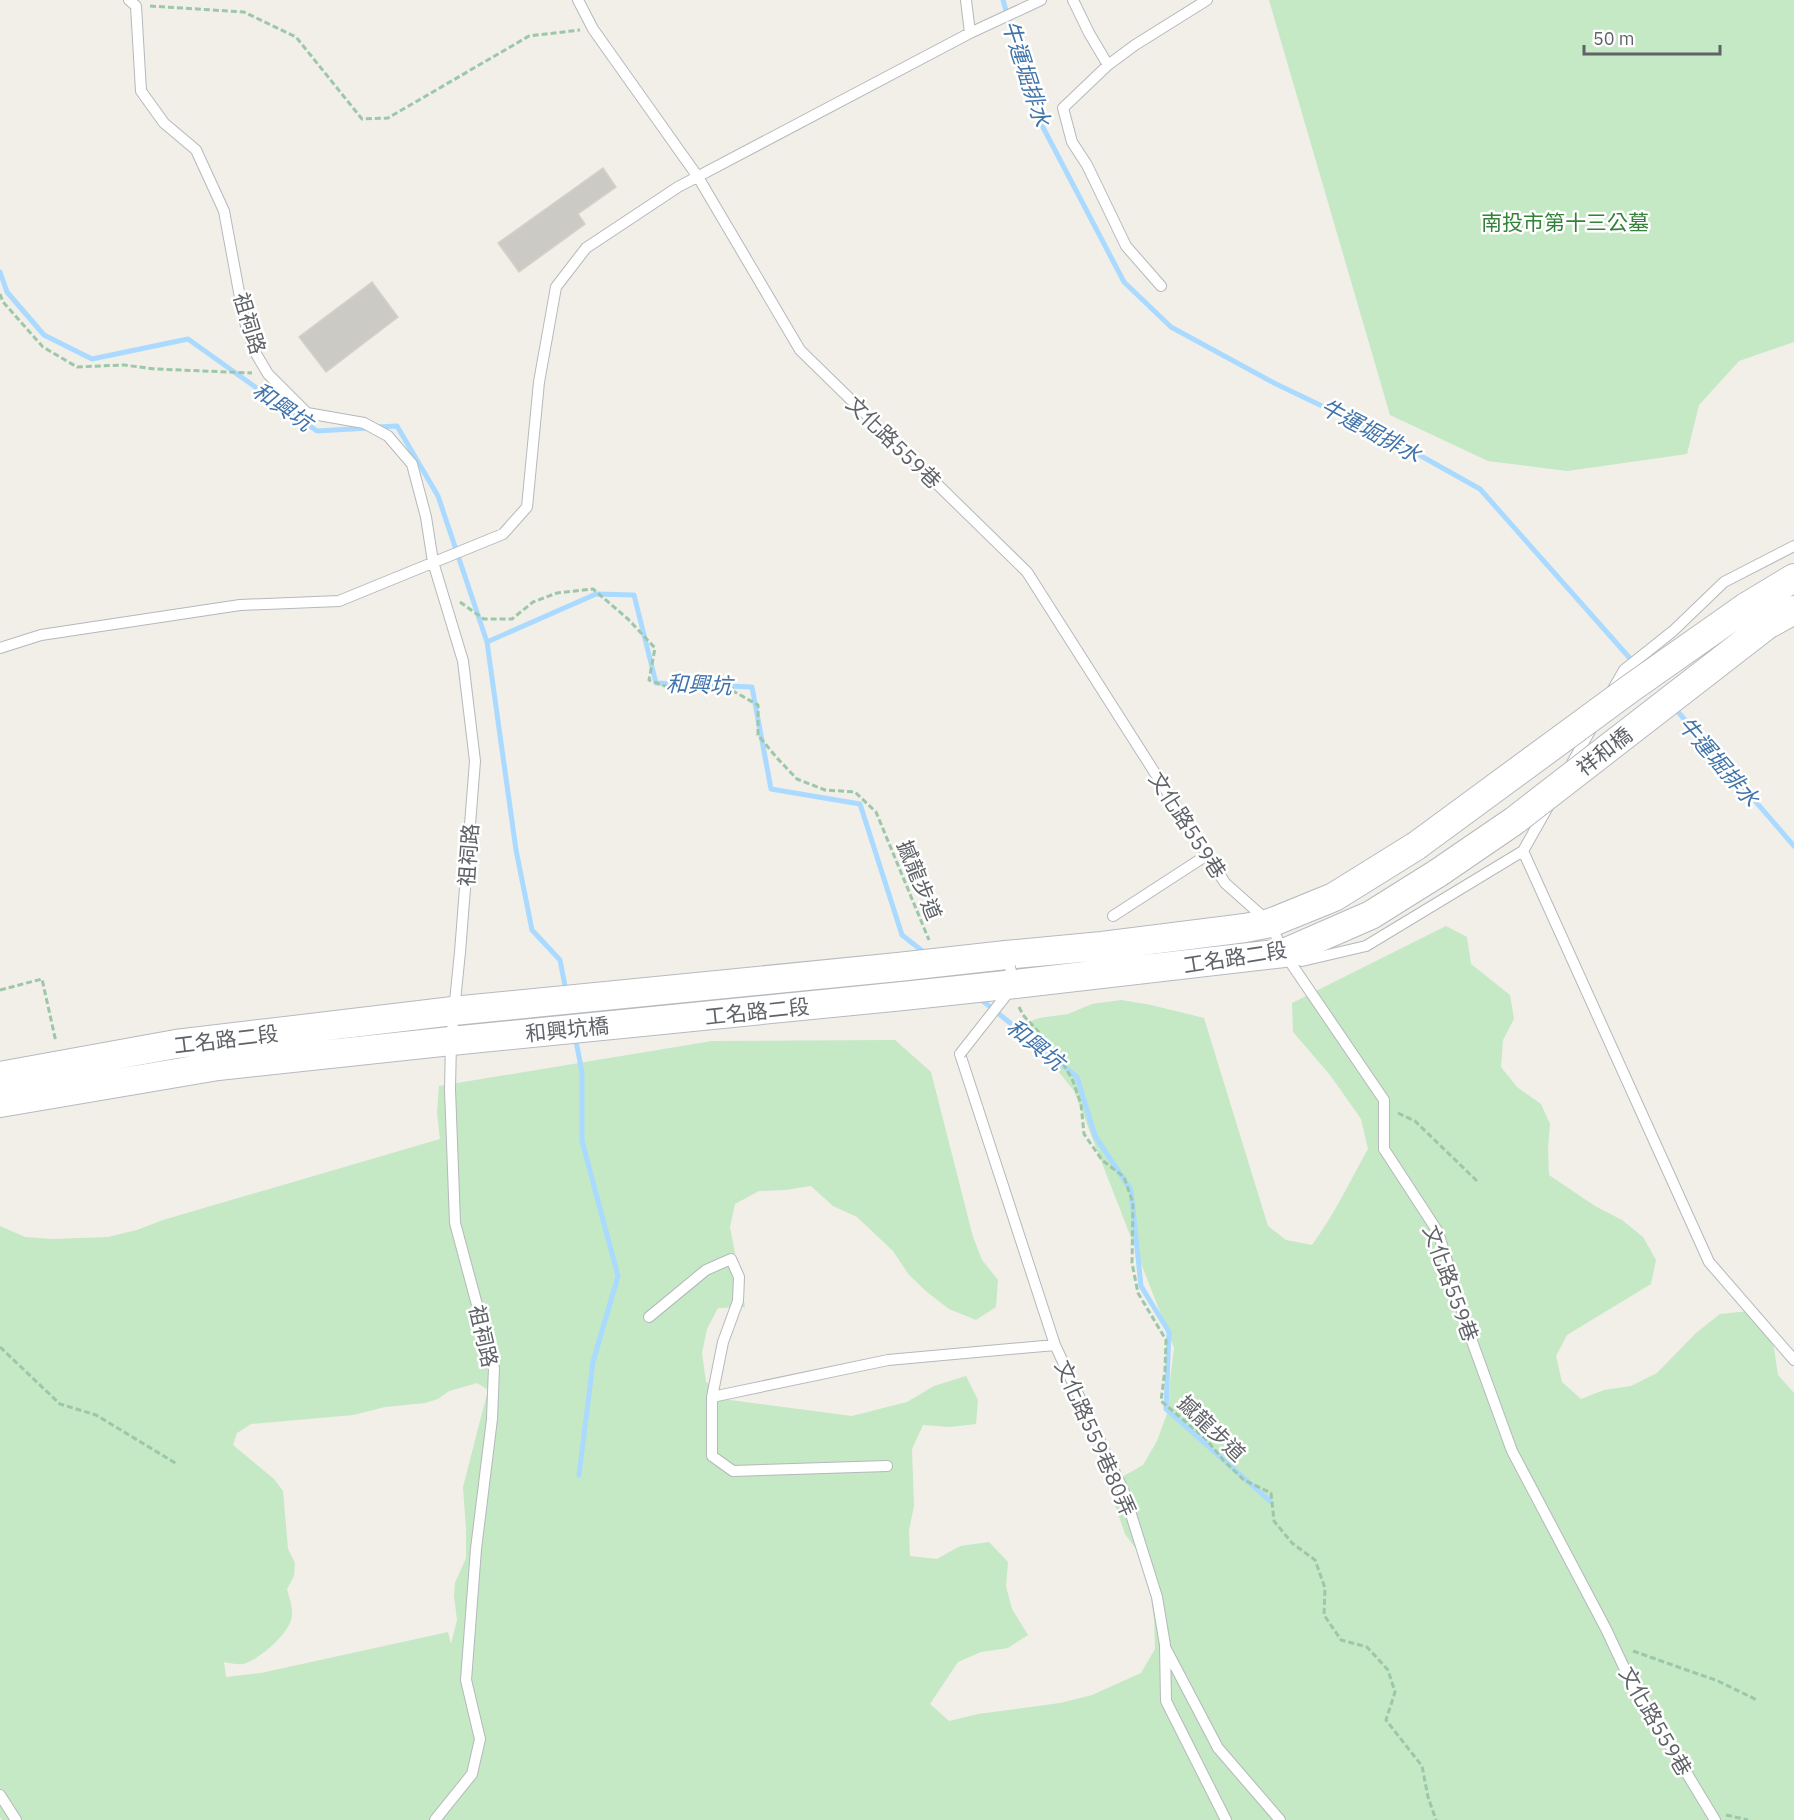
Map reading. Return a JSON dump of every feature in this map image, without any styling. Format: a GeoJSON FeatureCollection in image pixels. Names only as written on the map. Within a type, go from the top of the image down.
{"type":"FeatureCollection","features":[{"type":"Feature","properties":{"kind":"main road","name":"祥和橋"},"geometry":{"type":"LineString","coordinates":[[1416,846],[1746,606],[1794,578]]}},
{"type":"Feature","properties":{"kind":"main road","name":"祥和橋"},"geometry":{"type":"LineString","coordinates":[[1438,873],[1514,821],[1767,625],[1794,610]]}},
{"type":"Feature","properties":{"kind":"main road","name":"工名路二段"},"geometry":{"type":"LineString","coordinates":[[680,989],[1102,946],[1245,928],[1270,923],[1334,897],[1416,846]]}},
{"type":"Feature","properties":{"kind":"main road","name":"工名路二段"},"geometry":{"type":"LineString","coordinates":[[683,1018],[903,996],[1016,994],[1284,953],[1371,915],[1438,873]]}},
{"type":"Feature","properties":{"kind":"main road","name":"和興坑橋"},"geometry":{"type":"LineString","coordinates":[[453,1011],[680,989]]}},
{"type":"Feature","properties":{"kind":"main road","name":"工名路二段"},"geometry":{"type":"LineString","coordinates":[[0,1076],[176,1044],[453,1011]]}},
{"type":"Feature","properties":{"kind":"main road","name":"和興坑橋"},"geometry":{"type":"LineString","coordinates":[[451,1041],[683,1018]]}},
{"type":"Feature","properties":{"kind":"main road","name":"工名路二段"},"geometry":{"type":"LineString","coordinates":[[0,1103],[218,1066],[451,1041]]}},
{"type":"Feature","properties":{"kind":"lane","name":"文化路559巷"},"geometry":{"type":"LineString","coordinates":[[578,0],[593,29],[698,177],[800,350],[1028,572],[1225,883],[1270,923],[1284,953],[1384,1100],[1384,1149],[1438,1232],[1469,1333],[1512,1451],[1606,1629],[1628,1676],[1715,1820]]}},
{"type":"Feature","properties":{"kind":"lane"},"geometry":{"type":"LineString","coordinates":[[966,0],[970,33]]}},
{"type":"Feature","properties":{"kind":"lane"},"geometry":{"type":"LineString","coordinates":[[0,648],[41,635],[240,605],[339,601],[504,534],[527,507],[539,382],[556,287],[586,248],[678,187],[970,33],[1041,0]]}},
{"type":"Feature","properties":{"kind":"lane"},"geometry":{"type":"LineString","coordinates":[[1073,0],[1108,65]]}},
{"type":"Feature","properties":{"kind":"lane"},"geometry":{"type":"LineString","coordinates":[[1161,286],[1126,246],[1087,165],[1072,142],[1063,108],[1108,65],[1135,45],[1207,0]]}},
{"type":"Feature","properties":{"kind":"lane","name":"祖祠路"},"geometry":{"type":"LineString","coordinates":[[133,3],[141,91],[164,123],[196,150],[224,211],[244,319],[255,352],[268,374],[307,413],[364,423],[388,436],[412,464],[426,517],[432,562],[463,661],[475,761],[451,1041],[450,1089],[455,1223],[494,1368],[492,1419],[476,1549],[466,1680],[480,1739],[472,1774],[435,1820]]}},
{"type":"Feature","properties":{"kind":"lane"},"geometry":{"type":"LineString","coordinates":[[1284,953],[1302,961],[1366,946],[1523,851],[1624,670],[1673,631],[1724,582],[1794,546]]}},
{"type":"Feature","properties":{"kind":"lane"},"geometry":{"type":"LineString","coordinates":[[1523,851],[1709,1262],[1794,1360]]}},
{"type":"Feature","properties":{"kind":"lane"},"geometry":{"type":"LineString","coordinates":[[1113,916],[1207,855]]}},
{"type":"Feature","properties":{"kind":"lane"},"geometry":{"type":"LineString","coordinates":[[1006,954],[1016,994]]}},
{"type":"Feature","properties":{"kind":"lane","name":"文化路559巷80弄"},"geometry":{"type":"LineString","coordinates":[[1016,994],[960,1054],[1055,1345],[1124,1492],[1158,1597],[1165,1645],[1166,1701],[1226,1820]]}},
{"type":"Feature","properties":{"kind":"lane"},"geometry":{"type":"LineString","coordinates":[[649,1317],[706,1270],[730,1259],[739,1277],[738,1301],[723,1342],[712,1397],[712,1456],[733,1471],[887,1466]]}},
{"type":"Feature","properties":{"kind":"lane"},"geometry":{"type":"LineString","coordinates":[[712,1397],[888,1360],[1055,1345]]}},
{"type":"Feature","properties":{"kind":"lane"},"geometry":{"type":"LineString","coordinates":[[1165,1645],[1218,1748],[1280,1820]]}},
{"type":"Feature","properties":{"kind":"lane"},"geometry":{"type":"LineString","coordinates":[[0,1796],[16,1820]]}},
{"type":"Feature","properties":{"kind":"path"},"geometry":{"type":"LineString","coordinates":[[133,3],[243,12],[296,38],[362,119],[388,118],[529,36],[593,29]]}},
{"type":"Feature","properties":{"kind":"path"},"geometry":{"type":"LineString","coordinates":[[0,294],[3,302],[43,347],[77,367],[124,364],[155,369],[268,374]]}},
{"type":"Feature","properties":{"kind":"path","name":"撼龍步道"},"geometry":{"type":"LineString","coordinates":[[440,586],[484,619],[512,619],[533,602],[557,593],[593,589],[628,619],[655,648],[649,680],[678,691],[705,684],[733,691],[758,705],[758,735],[797,779],[825,790],[855,792],[876,812],[930,944]]}},
{"type":"Feature","properties":{"kind":"path"},"geometry":{"type":"LineString","coordinates":[[0,990],[42,979],[61,1065]]}},
{"type":"Feature","properties":{"kind":"path","name":"撼龍步道"},"geometry":{"type":"LineString","coordinates":[[1016,994],[1023,1015],[1057,1052],[1073,1081],[1081,1104],[1084,1134],[1102,1160],[1124,1177],[1133,1203],[1132,1263],[1137,1293],[1166,1340],[1166,1370],[1161,1401],[1206,1439],[1244,1480],[1271,1493],[1274,1521],[1292,1543],[1315,1560],[1324,1588],[1324,1615],[1341,1640],[1367,1647],[1388,1670],[1395,1692],[1386,1720],[1422,1766],[1428,1797],[1436,1820]]}},
{"type":"Feature","properties":{"kind":"path"},"geometry":{"type":"LineString","coordinates":[[1384,1107],[1415,1121],[1478,1182]]}},
{"type":"Feature","properties":{"kind":"path"},"geometry":{"type":"LineString","coordinates":[[0,1347],[60,1404],[96,1415],[177,1464]]}},
{"type":"Feature","properties":{"kind":"path"},"geometry":{"type":"LineString","coordinates":[[1632,1651],[1718,1681],[1756,1700]]}},
{"type":"Feature","properties":{"kind":"green space","name":"南投市第十三公墓"},"geometry":{"type":"Polygon","coordinates":[[[1269,0],[1794,0],[1794,342],[1739,361],[1699,405],[1687,454],[1567,471],[1488,461],[1390,415],[1269,0]]]}},
{"type":"Feature","properties":{"kind":"green space"},"geometry":{"type":"Polygon","coordinates":[[[1446,926],[1467,937],[1471,964],[1510,995],[1514,1019],[1503,1040],[1501,1067],[1517,1087],[1541,1104],[1550,1124],[1549,1175],[1595,1206],[1622,1220],[1643,1237],[1656,1260],[1651,1284],[1567,1335],[1556,1356],[1562,1382],[1581,1399],[1604,1390],[1631,1386],[1657,1373],[1696,1333],[1720,1314],[1749,1311],[1767,1325],[1774,1348],[1778,1375],[1794,1393],[1794,1820],[2,1820],[0,1817],[0,1226],[25,1237],[52,1239],[108,1237],[440,1139],[437,1113],[439,1086],[712,1041],[895,1040],[931,1072],[973,1237],[982,1260],[998,1280],[996,1307],[976,1320],[949,1309],[909,1275],[893,1251],[857,1217],[833,1206],[811,1186],[759,1191],[735,1204],[730,1227],[745,1307],[718,1308],[707,1329],[702,1353],[706,1382],[730,1400],[852,1416],[907,1402],[934,1386],[966,1376],[978,1400],[976,1424],[950,1427],[923,1425],[912,1449],[914,1506],[909,1530],[910,1556],[937,1559],[960,1546],[989,1542],[1008,1562],[1006,1586],[1012,1609],[1028,1635],[1008,1648],[981,1652],[958,1662],[930,1704],[949,1721],[978,1714],[1060,1703],[1092,1695],[1141,1673],[1155,1649],[1154,1619],[1144,1560],[1125,1534],[1115,1505],[1120,1478],[1143,1465],[1157,1441],[1168,1411],[1174,1348],[1074,1091],[1055,1067],[1016,1027],[1039,1018],[1068,1014],[1092,1004],[1121,1000],[1204,1018],[1268,1226],[1286,1240],[1312,1245],[1335,1210],[1368,1149],[1361,1119],[1330,1075],[1293,1032],[1292,1003],[1446,926]],[[477,1383],[449,1391],[438,1399],[425,1403],[385,1407],[353,1415],[251,1424],[237,1433],[233,1445],[274,1479],[283,1491],[288,1549],[295,1563],[294,1576],[287,1589],[292,1616],[286,1630],[273,1645],[250,1661],[241,1664],[224,1662],[226,1677],[261,1673],[448,1632],[451,1644],[457,1620],[455,1583],[466,1558],[463,1487],[488,1390],[477,1383]]]}},
{"type":"Feature","properties":{"kind":"building"},"geometry":{"type":"Polygon","coordinates":[[[603,168],[616,187],[578,214],[585,224],[519,272],[498,243],[603,168]]]}},
{"type":"Feature","properties":{"kind":"building"},"geometry":{"type":"Polygon","coordinates":[[[372,282],[398,317],[326,372],[299,337],[372,282]]]}},
{"type":"Feature","properties":{"kind":"waterway","name":"牛運堀排水"},"geometry":{"type":"LineString","coordinates":[[1003,0],[1035,112],[1124,282],[1171,327],[1276,384],[1389,438],[1480,489],[1635,664]]}},
{"type":"Feature","properties":{"kind":"waterway","name":"和興坑"},"geometry":{"type":"LineString","coordinates":[[0,272],[7,292],[44,335],[92,359],[188,339],[317,431],[369,428]]}},
{"type":"Feature","properties":{"kind":"waterway"},"geometry":{"type":"LineString","coordinates":[[378,427],[397,426],[438,496],[487,642],[516,850],[532,930],[560,960],[566,991]]}},
{"type":"Feature","properties":{"kind":"waterway","name":"和興坑"},"geometry":{"type":"LineString","coordinates":[[487,642],[596,594],[634,595],[656,683],[752,687],[771,789],[860,804],[902,935],[925,953]]}},
{"type":"Feature","properties":{"kind":"waterway","name":"牛運堀排水"},"geometry":{"type":"LineString","coordinates":[[1673,706],[1794,846]]}},
{"type":"Feature","properties":{"kind":"waterway","name":"和興坑"},"geometry":{"type":"LineString","coordinates":[[978,997],[1077,1077],[1095,1136],[1131,1190],[1141,1286],[1169,1332],[1166,1409],[1270,1501]]}},
{"type":"Feature","properties":{"kind":"waterway"},"geometry":{"type":"LineString","coordinates":[[575,1036],[582,1072],[582,1141],[618,1276],[593,1362],[579,1475]]}}]}
